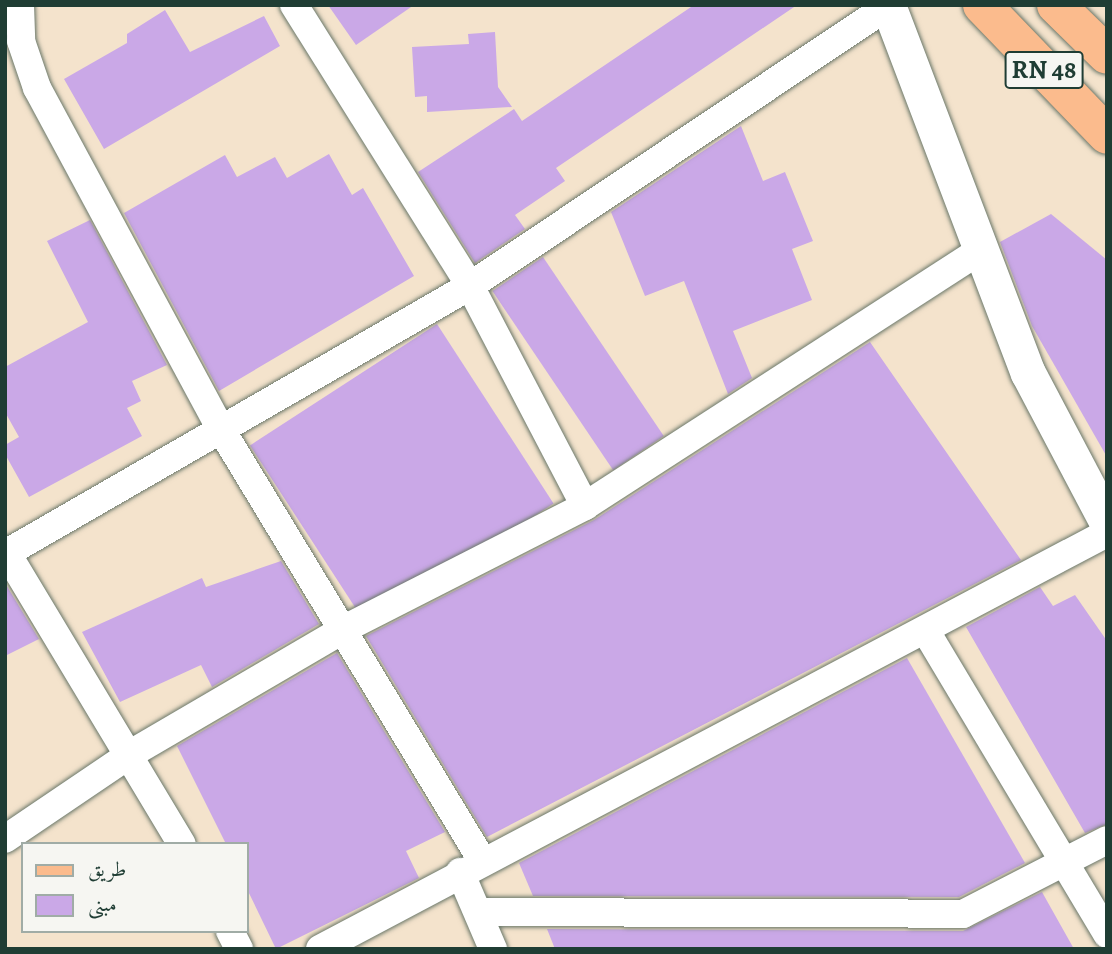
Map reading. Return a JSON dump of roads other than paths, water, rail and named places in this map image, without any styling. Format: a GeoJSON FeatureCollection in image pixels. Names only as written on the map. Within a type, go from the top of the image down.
{"type":"FeatureCollection","features":[{"type":"Feature","properties":{"kind":"main road","name":"RN 48"},"geometry":{"type":"LineString","coordinates":[[982,5],[1107,135]]}},
{"type":"Feature","properties":{"kind":"main road","name":"RN 48"},"geometry":{"type":"LineString","coordinates":[[1056,5],[1107,55]]}},
{"type":"Feature","properties":{"kind":"street"},"geometry":{"type":"LineString","coordinates":[[20,5],[21,41],[37,88],[222,430],[344,629],[471,867],[478,912],[493,949]]}},
{"type":"Feature","properties":{"kind":"street"},"geometry":{"type":"LineString","coordinates":[[294,5],[470,286],[585,506]]}},
{"type":"Feature","properties":{"kind":"street"},"geometry":{"type":"LineString","coordinates":[[181,842],[132,753],[6,552],[470,286],[888,6],[978,252],[1028,373],[1107,523]]}},
{"type":"Feature","properties":{"kind":"street"},"geometry":{"type":"LineString","coordinates":[[5,839],[132,753],[344,629],[585,506],[978,252]]}},
{"type":"Feature","properties":{"kind":"street"},"geometry":{"type":"LineString","coordinates":[[320,949],[471,867],[927,633],[1107,533]]}},
{"type":"Feature","properties":{"kind":"street"},"geometry":{"type":"LineString","coordinates":[[927,633],[1062,863],[1107,934]]}},
{"type":"Feature","properties":{"kind":"street"},"geometry":{"type":"LineString","coordinates":[[478,912],[963,914],[1107,840]]}},
{"type":"Feature","properties":{"kind":"street"},"geometry":{"type":"LineString","coordinates":[[231,933],[239,949]]}}]}
